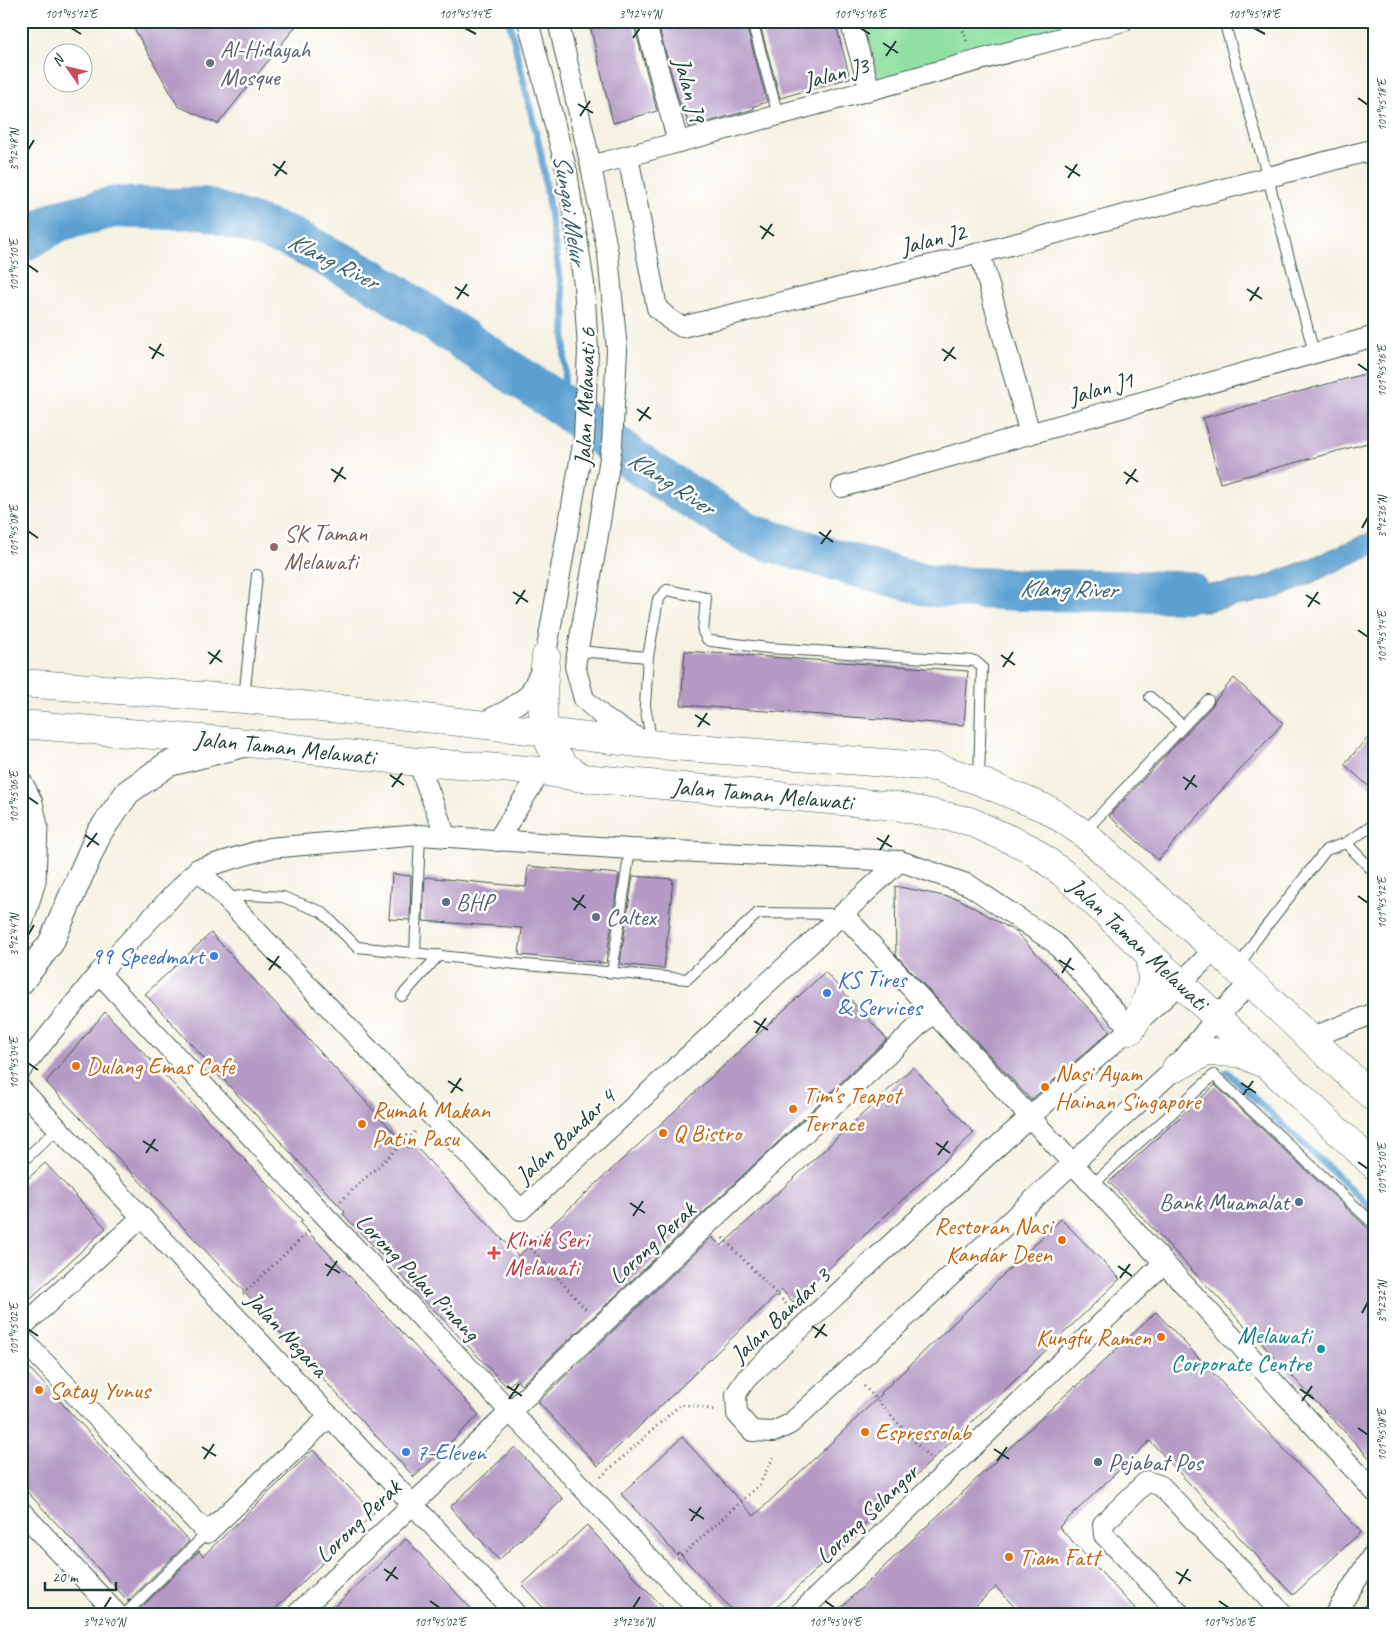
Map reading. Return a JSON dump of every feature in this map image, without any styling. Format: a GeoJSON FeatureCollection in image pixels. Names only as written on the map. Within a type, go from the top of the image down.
{"type":"FeatureCollection","features":[{"type":"Feature","properties":{"kind":"main road"},"geometry":{"type":"LineString","coordinates":[[546,656],[542,706],[545,732],[552,750],[564,765],[583,778]]}},
{"type":"Feature","properties":{"kind":"main road","name":"Jalan Taman Melawati"},"geometry":{"type":"LineString","coordinates":[[21,683],[244,700],[649,744],[935,767],[979,781],[1049,810],[1083,833],[1215,948],[1310,1038],[1372,1093]]}},
{"type":"Feature","properties":{"kind":"main road","name":"Jalan Taman Melawati"},"geometry":{"type":"LineString","coordinates":[[21,724],[249,743],[418,762],[541,771],[583,778],[896,806],[969,821],[1029,848],[1063,873],[1375,1166]]}},
{"type":"Feature","properties":{"kind":"main road"},"geometry":{"type":"LineString","coordinates":[[1131,1030],[1145,1005],[1152,982],[1150,954]]}},
{"type":"Feature","properties":{"kind":"main road"},"geometry":{"type":"LineString","coordinates":[[1176,1068],[1206,1052],[1240,1053],[1270,1067]]}},
{"type":"Feature","properties":{"kind":"street","name":"Jalan Melawati 6"},"geometry":{"type":"LineString","coordinates":[[478,725],[508,710],[529,695],[544,665],[584,438],[588,350],[584,284],[567,172],[528,21]]}},
{"type":"Feature","properties":{"kind":"street","name":"Jalan Melawati 6"},"geometry":{"type":"LineString","coordinates":[[558,21],[591,166],[608,254],[616,350],[612,445],[575,666],[584,699],[607,720],[649,744]]}},
{"type":"Feature","properties":{"kind":"street","name":"Jalan J9"},"geometry":{"type":"LineString","coordinates":[[645,21],[678,142]]}},
{"type":"Feature","properties":{"kind":"street"},"geometry":{"type":"LineString","coordinates":[[850,21],[870,90]]}},
{"type":"Feature","properties":{"kind":"street","name":"Jalan J3"},"geometry":{"type":"LineString","coordinates":[[591,166],[1123,21]]}},
{"type":"Feature","properties":{"kind":"street","name":"Jalan J2"},"geometry":{"type":"LineString","coordinates":[[628,156],[657,308],[682,327],[980,253],[1375,149]]}},
{"type":"Feature","properties":{"kind":"street"},"geometry":{"type":"LineString","coordinates":[[980,253],[1030,434]]}},
{"type":"Feature","properties":{"kind":"street","name":"Jalan J1"},"geometry":{"type":"LineString","coordinates":[[842,487],[1375,336]]}},
{"type":"Feature","properties":{"kind":"street"},"geometry":{"type":"LineString","coordinates":[[21,982],[51,942],[99,833],[128,792],[168,764],[249,743]]}},
{"type":"Feature","properties":{"kind":"street"},"geometry":{"type":"LineString","coordinates":[[418,762],[446,837]]}},
{"type":"Feature","properties":{"kind":"street"},"geometry":{"type":"LineString","coordinates":[[497,841],[541,771]]}},
{"type":"Feature","properties":{"kind":"street"},"geometry":{"type":"LineString","coordinates":[[21,785],[30,803],[35,826],[33,881],[21,920]]}},
{"type":"Feature","properties":{"kind":"street"},"geometry":{"type":"LineString","coordinates":[[21,1070],[100,973],[198,868],[269,848],[420,835],[630,849],[900,861],[969,885],[1054,943],[1131,1030]]}},
{"type":"Feature","properties":{"kind":"street","name":"Jalan Bandar 4"},"geometry":{"type":"LineString","coordinates":[[198,868],[521,1210],[900,861]]}},
{"type":"Feature","properties":{"kind":"street"},"geometry":{"type":"LineString","coordinates":[[843,914],[1374,1491]]}},
{"type":"Feature","properties":{"kind":"street","name":"Jalan Bandar 3"},"geometry":{"type":"LineString","coordinates":[[737,1414],[736,1394],[746,1379],[1030,1117],[1131,1030],[1181,984],[1215,948]]}},
{"type":"Feature","properties":{"kind":"street","name":"Lorong Pulau Pinang"},"geometry":{"type":"LineString","coordinates":[[100,973],[325,1216],[702,1614]]}},
{"type":"Feature","properties":{"kind":"street"},"geometry":{"type":"LineString","coordinates":[[737,1414],[752,1431],[773,1432],[790,1424],[1176,1068],[1217,1018],[1244,976]]}},
{"type":"Feature","properties":{"kind":"street","name":"Lorong Perak"},"geometry":{"type":"LineString","coordinates":[[297,1614],[933,1012]]}},
{"type":"Feature","properties":{"kind":"street"},"geometry":{"type":"LineString","coordinates":[[1310,1038],[1375,1013]]}},
{"type":"Feature","properties":{"kind":"street","name":"Jalan Negara"},"geometry":{"type":"LineString","coordinates":[[21,1089],[516,1614]]}},
{"type":"Feature","properties":{"kind":"street"},"geometry":{"type":"LineString","coordinates":[[21,1328],[142,1217]]}},
{"type":"Feature","properties":{"kind":"street","name":"Lorong Selangor"},"geometry":{"type":"LineString","coordinates":[[799,1614],[1164,1263]]}},
{"type":"Feature","properties":{"kind":"street"},"geometry":{"type":"LineString","coordinates":[[21,1338],[207,1533],[330,1416]]}},
{"type":"Feature","properties":{"kind":"street"},"geometry":{"type":"LineString","coordinates":[[1180,1614],[1104,1535],[1103,1524],[1147,1481],[1161,1486],[1284,1614]]}},
{"type":"Feature","properties":{"kind":"street"},"geometry":{"type":"LineString","coordinates":[[21,1511],[118,1614]]}},
{"type":"Feature","properties":{"kind":"street"},"geometry":{"type":"LineString","coordinates":[[1335,1614],[1375,1551]]}},
{"type":"Feature","properties":{"kind":"lane"},"geometry":{"type":"LineString","coordinates":[[752,21],[778,115]]}},
{"type":"Feature","properties":{"kind":"lane"},"geometry":{"type":"LineString","coordinates":[[1224,21],[1314,353]]}},
{"type":"Feature","properties":{"kind":"lane"},"geometry":{"type":"LineString","coordinates":[[244,700],[257,575]]}},
{"type":"Feature","properties":{"kind":"lane"},"geometry":{"type":"LineString","coordinates":[[649,744],[645,706],[648,658],[658,599],[667,590],[706,598],[703,632],[707,639],[711,641],[768,648],[975,661],[982,667],[979,781]]}},
{"type":"Feature","properties":{"kind":"lane"},"geometry":{"type":"LineString","coordinates":[[577,651],[648,658]]}},
{"type":"Feature","properties":{"kind":"lane"},"geometry":{"type":"LineString","coordinates":[[1150,697],[1183,726]]}},
{"type":"Feature","properties":{"kind":"lane"},"geometry":{"type":"LineString","coordinates":[[1083,833],[1208,700]]}},
{"type":"Feature","properties":{"kind":"lane"},"geometry":{"type":"LineString","coordinates":[[1244,976],[1254,942],[1326,850],[1346,843],[1375,824]]}},
{"type":"Feature","properties":{"kind":"lane"},"geometry":{"type":"LineString","coordinates":[[415,953],[420,835]]}},
{"type":"Feature","properties":{"kind":"lane"},"geometry":{"type":"LineString","coordinates":[[1346,843],[1375,873]]}},
{"type":"Feature","properties":{"kind":"lane"},"geometry":{"type":"LineString","coordinates":[[612,972],[630,849]]}},
{"type":"Feature","properties":{"kind":"lane"},"geometry":{"type":"LineString","coordinates":[[226,898],[250,895],[283,897],[322,912],[357,947],[687,979],[758,913],[843,914]]}},
{"type":"Feature","properties":{"kind":"lane"},"geometry":{"type":"LineString","coordinates":[[402,996],[439,956]]}},
{"type":"Feature","properties":{"kind":"lane"},"geometry":{"type":"LineString","coordinates":[[1092,1185],[1214,1075],[1375,1226]]}},
{"type":"Feature","properties":{"kind":"lane"},"geometry":{"type":"LineString","coordinates":[[21,1163],[58,1128]]}},
{"type":"Feature","properties":{"kind":"lane"},"geometry":{"type":"LineString","coordinates":[[125,1614],[207,1533]]}},
{"type":"Feature","properties":{"kind":"path"},"geometry":{"type":"LineString","coordinates":[[521,1210],[524,1240],[600,1326]]}},
{"type":"Feature","properties":{"kind":"path"},"geometry":{"type":"LineString","coordinates":[[709,1223],[805,1324]]}},
{"type":"Feature","properties":{"kind":"path"},"geometry":{"type":"LineString","coordinates":[[849,1370],[945,1474]]}},
{"type":"Feature","properties":{"kind":"path"},"geometry":{"type":"LineString","coordinates":[[585,1490],[681,1404],[737,1414]]}},
{"type":"Feature","properties":{"kind":"path"},"geometry":{"type":"LineString","coordinates":[[663,1572],[759,1485],[790,1424]]}},
{"type":"Feature","properties":{"kind":"green space"},"geometry":{"type":"Polygon","coordinates":[[[862,21],[1076,21],[1077,26],[879,82],[862,21]]]}},
{"type":"Feature","properties":{"kind":"water"},"geometry":{"type":"Polygon","coordinates":[[[1375,530],[1375,553],[1284,596],[1202,612],[1132,602],[1129,584],[1162,580],[1216,584],[1258,579],[1375,530]]]}},
{"type":"Feature","properties":{"kind":"building","name":"Al-Hidayah Mosque"},"geometry":{"type":"Polygon","coordinates":[[[130,21],[300,21],[218,124],[178,106],[130,21]]]}},
{"type":"Feature","properties":{"kind":"building"},"geometry":{"type":"Polygon","coordinates":[[[589,21],[633,21],[657,111],[613,123],[589,21]]]}},
{"type":"Feature","properties":{"kind":"building"},"geometry":{"type":"Polygon","coordinates":[[[657,21],[745,21],[767,102],[754,106],[754,109],[689,127],[683,104],[680,105],[657,21]]]}},
{"type":"Feature","properties":{"kind":"building"},"geometry":{"type":"Polygon","coordinates":[[[759,21],[835,21],[850,78],[780,98],[759,21]]]}},
{"type":"Feature","properties":{"kind":"building"},"geometry":{"type":"Polygon","coordinates":[[[1375,371],[1375,441],[1220,483],[1203,418],[1375,371]]]}},
{"type":"Feature","properties":{"kind":"building"},"geometry":{"type":"Polygon","coordinates":[[[685,651],[968,671],[964,725],[681,705],[685,651]]]}},
{"type":"Feature","properties":{"kind":"building"},"geometry":{"type":"Polygon","coordinates":[[[1234,678],[1283,723],[1158,860],[1109,816],[1213,705],[1234,678]]]}},
{"type":"Feature","properties":{"kind":"building"},"geometry":{"type":"Polygon","coordinates":[[[1375,730],[1375,792],[1344,764],[1375,730]]]}},
{"type":"Feature","properties":{"kind":"building","name":"Caltex"},"geometry":{"type":"Polygon","coordinates":[[[528,866],[619,874],[606,963],[519,955],[522,928],[423,921],[425,877],[526,887],[528,866]]]}},
{"type":"Feature","properties":{"kind":"building"},"geometry":{"type":"Polygon","coordinates":[[[392,874],[411,876],[410,920],[389,919],[392,874]]]}},
{"type":"Feature","properties":{"kind":"building"},"geometry":{"type":"Polygon","coordinates":[[[633,876],[673,879],[664,969],[620,964],[633,876]]]}},
{"type":"Feature","properties":{"kind":"building"},"geometry":{"type":"Polygon","coordinates":[[[895,886],[959,899],[1016,932],[1110,1031],[1031,1100],[896,955],[895,886]]]}},
{"type":"Feature","properties":{"kind":"building"},"geometry":{"type":"Polygon","coordinates":[[[211,933],[410,1150],[415,1146],[518,1256],[825,972],[887,1039],[521,1385],[516,1379],[507,1387],[343,1214],[345,1212],[145,994],[211,933]]]}},
{"type":"Feature","properties":{"kind":"building"},"geometry":{"type":"Polygon","coordinates":[[[105,1012],[303,1221],[300,1223],[479,1415],[414,1477],[253,1301],[46,1082],[105,1012]]]}},
{"type":"Feature","properties":{"kind":"building"},"geometry":{"type":"Polygon","coordinates":[[[913,1067],[974,1133],[793,1302],[782,1290],[598,1466],[538,1402],[712,1237],[721,1246],[913,1067]]]}},
{"type":"Feature","properties":{"kind":"building","name":"Melawati Corporate Centre"},"geometry":{"type":"Polygon","coordinates":[[[1215,1085],[1375,1235],[1375,1464],[1109,1182],[1215,1085]]]}},
{"type":"Feature","properties":{"kind":"building"},"geometry":{"type":"Polygon","coordinates":[[[45,1163],[106,1228],[21,1307],[21,1185],[45,1163]]]}},
{"type":"Feature","properties":{"kind":"building"},"geometry":{"type":"Polygon","coordinates":[[[1061,1219],[1120,1279],[769,1614],[736,1614],[679,1553],[677,1555],[621,1494],[682,1437],[754,1516],[1061,1219]]]}},
{"type":"Feature","properties":{"kind":"building"},"geometry":{"type":"Polygon","coordinates":[[[1156,1312],[1361,1532],[1293,1595],[1150,1441],[1059,1527],[1140,1614],[1021,1614],[996,1587],[967,1614],[834,1614],[1075,1386],[1156,1312]]]}},
{"type":"Feature","properties":{"kind":"building"},"geometry":{"type":"Polygon","coordinates":[[[21,1359],[189,1541],[128,1601],[21,1485],[21,1359]]]}},
{"type":"Feature","properties":{"kind":"building"},"geometry":{"type":"Polygon","coordinates":[[[515,1447],[563,1499],[499,1560],[450,1507],[515,1447]]]}},
{"type":"Feature","properties":{"kind":"building"},"geometry":{"type":"Polygon","coordinates":[[[313,1450],[374,1513],[270,1614],[140,1614],[138,1611],[199,1551],[203,1556],[313,1450]]]}},
{"type":"Feature","properties":{"kind":"building"},"geometry":{"type":"Polygon","coordinates":[[[587,1525],[668,1614],[549,1614],[522,1585],[587,1525]]]}},
{"type":"Feature","properties":{"kind":"building"},"geometry":{"type":"Polygon","coordinates":[[[406,1539],[476,1614],[327,1614],[406,1539]]]}},
{"type":"Feature","properties":{"kind":"waterway","name":"Sungai Melur"},"geometry":{"type":"LineString","coordinates":[[509,21],[541,154],[565,310],[564,407]]}},
{"type":"Feature","properties":{"kind":"waterway","name":"Klang River"},"geometry":{"type":"LineString","coordinates":[[21,242],[58,221],[114,207],[204,208],[287,236],[373,280],[564,407],[643,467],[751,535],[930,586],[1022,590],[1188,592]]}},
{"type":"Feature","properties":{"kind":"waterway"},"geometry":{"type":"LineString","coordinates":[[1227,1072],[1375,1212]]}},
{"type":"Feature","properties":{"kind":"waterway"},"geometry":{"type":"LineString","coordinates":[[1369,1614],[1375,1605]]}},
{"type":"Feature","properties":{"kind":"place","name":"Al-Hidayah Mosque"},"geometry":{"type":"Point","coordinates":[210,63]}},
{"type":"Feature","properties":{"kind":"place","name":"SK Taman Melawati"},"geometry":{"type":"Point","coordinates":[274,547]}},
{"type":"Feature","properties":{"kind":"place","name":"BHP"},"geometry":{"type":"Point","coordinates":[446,902]}},
{"type":"Feature","properties":{"kind":"place","name":"Caltex"},"geometry":{"type":"Point","coordinates":[596,917]}},
{"type":"Feature","properties":{"kind":"place","name":"99 Speedmart"},"geometry":{"type":"Point","coordinates":[214,956]}},
{"type":"Feature","properties":{"kind":"place","name":"KS Tires & Services"},"geometry":{"type":"Point","coordinates":[827,993]}},
{"type":"Feature","properties":{"kind":"place","name":"Dulang Emas Cafe"},"geometry":{"type":"Point","coordinates":[76,1066]}},
{"type":"Feature","properties":{"kind":"place","name":"Nasi Ayam Hainan Singapore"},"geometry":{"type":"Point","coordinates":[1045,1087]}},
{"type":"Feature","properties":{"kind":"place","name":"Tim's Teapot Terrace"},"geometry":{"type":"Point","coordinates":[793,1109]}},
{"type":"Feature","properties":{"kind":"place","name":"Rumah Makan Patin Pasu"},"geometry":{"type":"Point","coordinates":[362,1124]}},
{"type":"Feature","properties":{"kind":"place","name":"Q Bistro"},"geometry":{"type":"Point","coordinates":[663,1133]}},
{"type":"Feature","properties":{"kind":"place","name":"Bank Muamalat"},"geometry":{"type":"Point","coordinates":[1299,1202]}},
{"type":"Feature","properties":{"kind":"place","name":"Restoran Nasi Kandar Deen"},"geometry":{"type":"Point","coordinates":[1062,1240]}},
{"type":"Feature","properties":{"kind":"place","name":"Klinik Seri Melawati"},"geometry":{"type":"Point","coordinates":[494,1253]}},
{"type":"Feature","properties":{"kind":"place","name":"Kungfu Ramen"},"geometry":{"type":"Point","coordinates":[1161,1337]}},
{"type":"Feature","properties":{"kind":"place","name":"Melawati Corporate Centre"},"geometry":{"type":"Point","coordinates":[1321,1349]}},
{"type":"Feature","properties":{"kind":"place","name":"Satay Yunus"},"geometry":{"type":"Point","coordinates":[39,1390]}},
{"type":"Feature","properties":{"kind":"place","name":"Espressolab"},"geometry":{"type":"Point","coordinates":[865,1432]}},
{"type":"Feature","properties":{"kind":"place","name":"7-Eleven"},"geometry":{"type":"Point","coordinates":[406,1452]}},
{"type":"Feature","properties":{"kind":"place","name":"Pejabat Pos"},"geometry":{"type":"Point","coordinates":[1098,1462]}},
{"type":"Feature","properties":{"kind":"place","name":"Tiam Fatt"},"geometry":{"type":"Point","coordinates":[1009,1557]}}]}
